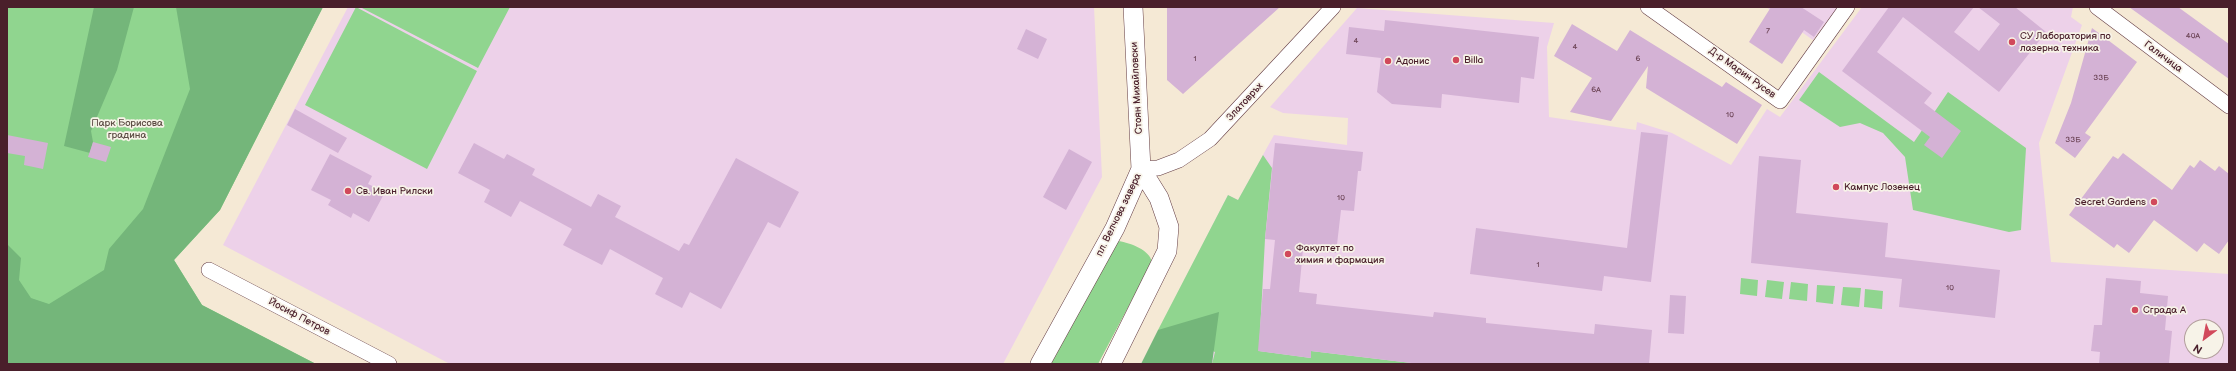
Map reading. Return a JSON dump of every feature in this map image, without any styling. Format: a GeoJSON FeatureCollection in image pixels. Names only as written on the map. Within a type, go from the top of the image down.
{"type":"FeatureCollection","features":[{"type":"Feature","properties":{"kind":"street","name":"Стоян Михайловски"},"geometry":{"type":"LineString","coordinates":[[1133,7],[1140,169]]}},
{"type":"Feature","properties":{"kind":"street","name":"Златовръх"},"geometry":{"type":"LineString","coordinates":[[1140,169],[1158,168],[1179,160],[1210,139],[1333,7]]}},
{"type":"Feature","properties":{"kind":"street","name":"Д-р Марин Русев"},"geometry":{"type":"LineString","coordinates":[[1648,7],[1780,101],[1848,7]]}},
{"type":"Feature","properties":{"kind":"street","name":"Галичица"},"geometry":{"type":"LineString","coordinates":[[2097,7],[2229,106]]}},
{"type":"Feature","properties":{"kind":"street","name":"пл. Велчова завера"},"geometry":{"type":"LineString","coordinates":[[1040,364],[1115,228],[1140,169]]}},
{"type":"Feature","properties":{"kind":"street","name":"пл. Велчова завера"},"geometry":{"type":"LineString","coordinates":[[1111,364],[1168,251],[1169,227],[1159,198],[1140,169]]}},
{"type":"Feature","properties":{"kind":"street","name":"Йосиф Петров"},"geometry":{"type":"LineString","coordinates":[[209,270],[389,364]]}},
{"type":"Feature","properties":{"kind":"shaded area"},"geometry":{"type":"Polygon","coordinates":[[[348,7],[1094,7],[1102,177],[1003,364],[450,364],[223,245],[348,7]]]}},
{"type":"Feature","properties":{"kind":"shaded area"},"geometry":{"type":"Polygon","coordinates":[[[1766,7],[1838,7],[1813,40],[1766,7]]]}},
{"type":"Feature","properties":{"kind":"shaded area","name":"Кампус Лозенец"},"geometry":{"type":"Polygon","coordinates":[[[1862,7],[2073,7],[2071,17],[2082,25],[2039,143],[2051,262],[2229,274],[2229,364],[1141,364],[1228,195],[1238,200],[1274,135],[1347,145],[1348,118],[1283,113],[1270,107],[1357,8],[1554,23],[1547,47],[1549,117],[1636,130],[1637,122],[1672,133],[1731,165],[1767,109],[1780,117],[1862,7]]]}},
{"type":"Feature","properties":{"kind":"green space","name":"Парк Борисова градина"},"geometry":{"type":"Polygon","coordinates":[[[7,7],[323,7],[220,210],[174,260],[202,305],[316,364],[7,364],[7,7]]]}},
{"type":"Feature","properties":{"kind":"green space"},"geometry":{"type":"Polygon","coordinates":[[[94,7],[134,7],[117,70],[91,131],[93,142],[90,153],[64,146],[94,7]]]}},
{"type":"Feature","properties":{"kind":"green space"},"geometry":{"type":"Polygon","coordinates":[[[176,7],[323,7],[220,210],[174,260],[202,305],[316,364],[7,364],[7,244],[21,258],[19,280],[31,298],[49,304],[104,270],[109,249],[143,209],[190,89],[176,7]]]}},
{"type":"Feature","properties":{"kind":"green space"},"geometry":{"type":"Polygon","coordinates":[[[356,7],[477,71],[427,169],[305,105],[356,7]]]}},
{"type":"Feature","properties":{"kind":"green space"},"geometry":{"type":"Polygon","coordinates":[[[360,7],[510,7],[478,68],[360,7]]]}},
{"type":"Feature","properties":{"kind":"green space"},"geometry":{"type":"Polygon","coordinates":[[[1819,72],[1914,142],[1948,92],[2026,148],[2021,230],[2009,232],[1913,210],[1905,157],[1883,133],[1860,123],[1840,127],[1799,100],[1819,72]]]}},
{"type":"Feature","properties":{"kind":"green space"},"geometry":{"type":"Polygon","coordinates":[[[1263,155],[1272,168],[1265,239],[1259,351],[1311,358],[1311,351],[1420,364],[1212,364],[1215,352],[1158,330],[1228,195],[1238,200],[1263,155]]]}},
{"type":"Feature","properties":{"kind":"green space"},"geometry":{"type":"Polygon","coordinates":[[[1119,241],[1134,245],[1144,251],[1148,254],[1152,262],[1098,364],[1051,364],[1117,242],[1119,241]]]}},
{"type":"Feature","properties":{"kind":"green space"},"geometry":{"type":"Polygon","coordinates":[[[1741,278],[1758,280],[1757,296],[1740,294],[1741,278]]]}},
{"type":"Feature","properties":{"kind":"green space"},"geometry":{"type":"Polygon","coordinates":[[[1767,280],[1784,282],[1782,299],[1765,297],[1767,280]]]}},
{"type":"Feature","properties":{"kind":"green space"},"geometry":{"type":"Polygon","coordinates":[[[1791,282],[1808,284],[1807,301],[1789,299],[1791,282]]]}},
{"type":"Feature","properties":{"kind":"green space"},"geometry":{"type":"Polygon","coordinates":[[[1817,285],[1835,286],[1833,304],[1816,302],[1817,285]]]}},
{"type":"Feature","properties":{"kind":"green space"},"geometry":{"type":"Polygon","coordinates":[[[1843,287],[1861,288],[1859,307],[1841,305],[1843,287]]]}},
{"type":"Feature","properties":{"kind":"green space"},"geometry":{"type":"Polygon","coordinates":[[[1865,289],[1883,291],[1882,309],[1864,307],[1865,289]]]}},
{"type":"Feature","properties":{"kind":"green space"},"geometry":{"type":"Polygon","coordinates":[[[1219,312],[1212,364],[1141,364],[1158,330],[1219,312]]]}},
{"type":"Feature","properties":{"kind":"building"},"geometry":{"type":"Polygon","coordinates":[[[1167,7],[1280,7],[1183,94],[1167,80],[1167,7]]]}},
{"type":"Feature","properties":{"kind":"building"},"geometry":{"type":"Polygon","coordinates":[[[1771,7],[1801,7],[1824,22],[1814,37],[1804,30],[1782,64],[1749,42],[1771,7]]]}},
{"type":"Feature","properties":{"kind":"building"},"geometry":{"type":"Polygon","coordinates":[[[1889,7],[1974,7],[1954,32],[1979,51],[2000,24],[1978,7],[2015,7],[2046,32],[1999,92],[1903,17],[1877,52],[1932,93],[1924,103],[1961,131],[1942,158],[1924,145],[1930,137],[1842,71],[1889,7]]]}},
{"type":"Feature","properties":{"kind":"building"},"geometry":{"type":"Polygon","coordinates":[[[2129,7],[2178,7],[2229,44],[2229,79],[2129,7]]]}},
{"type":"Feature","properties":{"kind":"building"},"geometry":{"type":"Polygon","coordinates":[[[1385,20],[1539,37],[1534,79],[1521,77],[1519,103],[1442,94],[1441,108],[1392,104],[1377,92],[1381,58],[1346,54],[1349,27],[1384,31],[1385,20]]]}},
{"type":"Feature","properties":{"kind":"building"},"geometry":{"type":"Polygon","coordinates":[[[1572,24],[1617,51],[1630,30],[1722,87],[1726,82],[1762,105],[1737,144],[1646,88],[1648,66],[1611,121],[1570,112],[1592,78],[1554,56],[1572,24]]]}},
{"type":"Feature","properties":{"kind":"building"},"geometry":{"type":"Polygon","coordinates":[[[2092,28],[2137,62],[2085,133],[2091,137],[2075,158],[2055,143],[2071,103],[2092,28]]]}},
{"type":"Feature","properties":{"kind":"building"},"geometry":{"type":"Polygon","coordinates":[[[1026,29],[1047,39],[1038,59],[1017,49],[1026,29]]]}},
{"type":"Feature","properties":{"kind":"building"},"geometry":{"type":"Polygon","coordinates":[[[295,109],[347,138],[338,153],[287,125],[295,109]]]}},
{"type":"Feature","properties":{"kind":"building"},"geometry":{"type":"Polygon","coordinates":[[[1641,132],[1668,135],[1651,282],[1604,276],[1602,291],[1470,274],[1476,228],[1627,248],[1641,132]]]}},
{"type":"Feature","properties":{"kind":"building"},"geometry":{"type":"Polygon","coordinates":[[[7,135],[48,143],[43,169],[24,165],[25,156],[7,153],[7,135]]]}},
{"type":"Feature","properties":{"kind":"building"},"geometry":{"type":"Polygon","coordinates":[[[93,142],[111,147],[106,162],[88,157],[93,142]]]}},
{"type":"Feature","properties":{"kind":"building"},"geometry":{"type":"Polygon","coordinates":[[[474,143],[504,159],[507,154],[535,169],[532,175],[591,207],[598,194],[621,206],[615,217],[679,251],[684,243],[689,245],[736,158],[799,192],[780,228],[768,222],[721,309],[690,292],[682,308],[655,294],[663,278],[610,249],[602,265],[563,245],[572,229],[520,201],[511,217],[484,202],[490,190],[458,173],[474,143]]]}},
{"type":"Feature","properties":{"kind":"building","name":"Факултет по химия и фармация"},"geometry":{"type":"Polygon","coordinates":[[[1275,143],[1363,152],[1361,171],[1358,171],[1354,211],[1341,210],[1336,253],[1303,249],[1299,292],[1317,294],[1316,304],[1433,317],[1434,312],[1486,318],[1486,323],[1594,334],[1595,324],[1652,330],[1649,364],[1420,364],[1311,351],[1311,358],[1258,351],[1263,289],[1270,289],[1275,240],[1265,239],[1275,143]]]}},
{"type":"Feature","properties":{"kind":"building"},"geometry":{"type":"Polygon","coordinates":[[[1069,149],[1092,162],[1066,210],[1043,197],[1069,149]]]}},
{"type":"Feature","properties":{"kind":"building","name":"Secret Gardens"},"geometry":{"type":"Polygon","coordinates":[[[2123,153],[2172,190],[2190,165],[2194,168],[2200,160],[2215,171],[2219,166],[2229,174],[2229,240],[2219,254],[2204,243],[2197,252],[2154,220],[2129,253],[2117,244],[2114,248],[2069,215],[2113,156],[2118,159],[2123,153]]]}},
{"type":"Feature","properties":{"kind":"building","name":"Св. Иван Рилски"},"geometry":{"type":"Polygon","coordinates":[[[330,154],[372,176],[368,184],[385,192],[369,222],[353,213],[351,218],[328,205],[331,200],[311,190],[330,154]]]}},
{"type":"Feature","properties":{"kind":"building"},"geometry":{"type":"Polygon","coordinates":[[[1759,156],[1801,160],[1796,213],[1888,223],[1885,257],[2000,270],[1995,318],[1899,307],[1902,279],[1751,263],[1759,156]]]}},
{"type":"Feature","properties":{"kind":"building","name":"Сграда А"},"geometry":{"type":"Polygon","coordinates":[[[2106,278],[2141,281],[2140,293],[2168,296],[2165,330],[2172,331],[2169,363],[2099,364],[2100,352],[2091,351],[2094,325],[2102,325],[2106,278]]]}},
{"type":"Feature","properties":{"kind":"building"},"geometry":{"type":"Polygon","coordinates":[[[1670,295],[1686,296],[1684,334],[1668,333],[1670,295]]]}},
{"type":"Feature","properties":{"kind":"place","name":"СУ Лаборатория по лазерна техника"},"geometry":{"type":"Point","coordinates":[2012,42]}},
{"type":"Feature","properties":{"kind":"place","name":"Billa"},"geometry":{"type":"Point","coordinates":[1456,60]}},
{"type":"Feature","properties":{"kind":"place","name":"Адонис"},"geometry":{"type":"Point","coordinates":[1388,61]}},
{"type":"Feature","properties":{"kind":"place","name":"Кампус Лозенец"},"geometry":{"type":"Point","coordinates":[1836,187]}},
{"type":"Feature","properties":{"kind":"place","name":"Св. Иван Рилски"},"geometry":{"type":"Point","coordinates":[348,191]}},
{"type":"Feature","properties":{"kind":"place","name":"Secret Gardens"},"geometry":{"type":"Point","coordinates":[2154,202]}},
{"type":"Feature","properties":{"kind":"place","name":"Факултет по химия и фармация"},"geometry":{"type":"Point","coordinates":[1288,254]}},
{"type":"Feature","properties":{"kind":"place","name":"Сграда А"},"geometry":{"type":"Point","coordinates":[2135,310]}}]}
